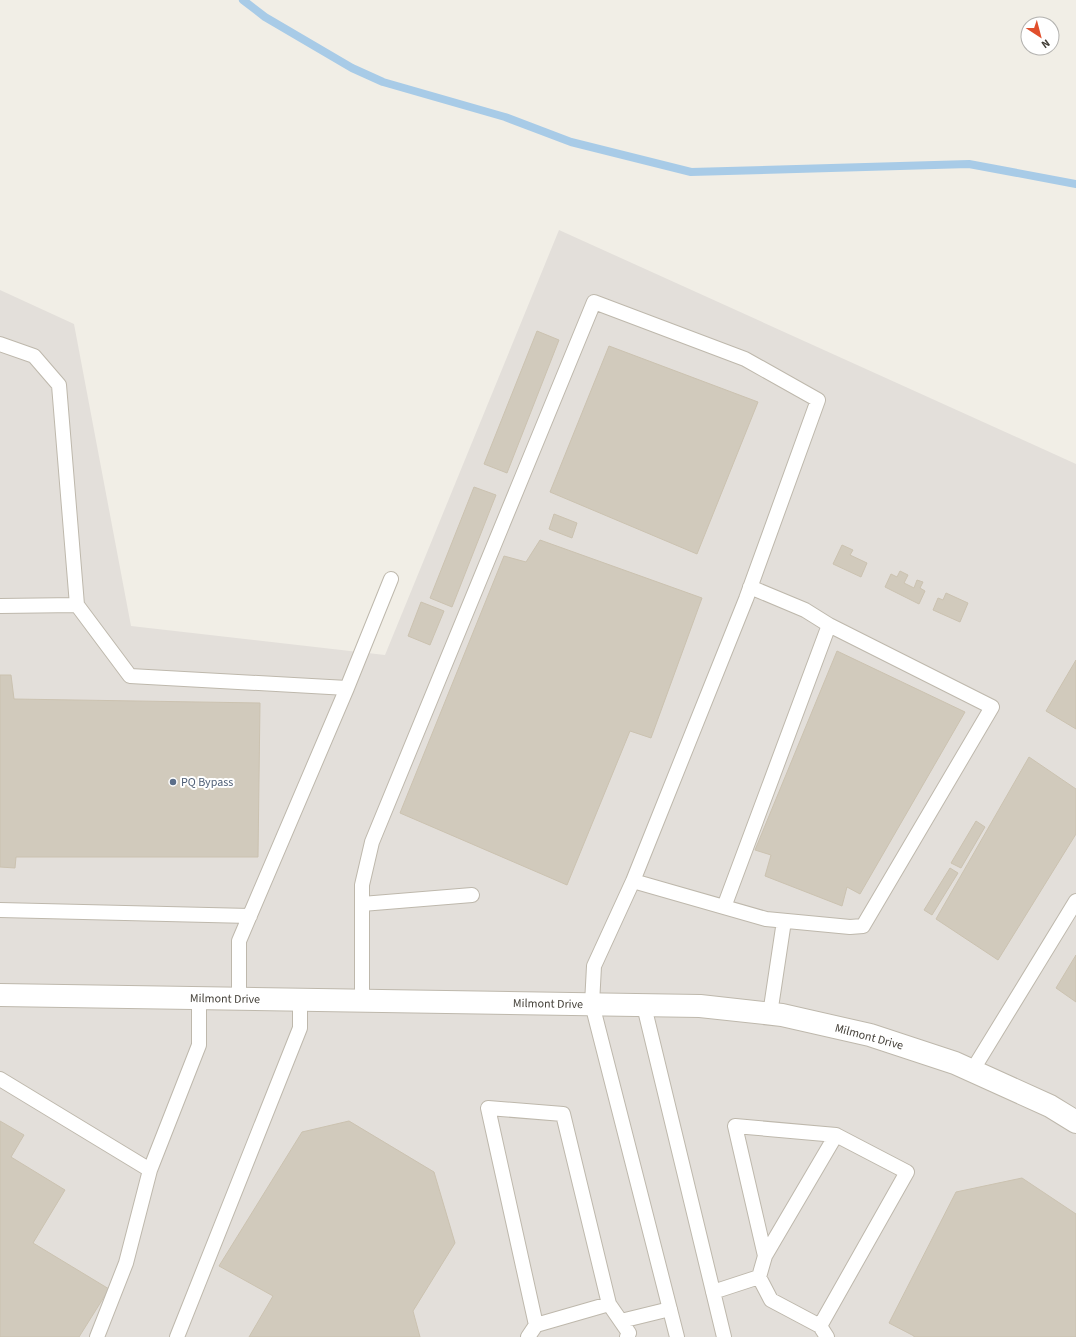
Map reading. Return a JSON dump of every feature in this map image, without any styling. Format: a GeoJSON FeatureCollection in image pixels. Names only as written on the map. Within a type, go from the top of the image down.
{"type":"FeatureCollection","features":[{"type":"Feature","properties":{"kind":"street","name":"Milmont Drive"},"geometry":{"type":"LineString","coordinates":[[0,995],[700,1006],[770,1014],[870,1035],[955,1063],[1050,1106],[1076,1122]]}},
{"type":"Feature","properties":{"kind":"lane"},"geometry":{"type":"LineString","coordinates":[[362,1001],[362,885],[372,842],[594,302],[745,359],[818,400],[750,587],[633,881],[594,966],[592,1004],[677,1337]]}},
{"type":"Feature","properties":{"kind":"lane"},"geometry":{"type":"LineString","coordinates":[[0,344],[34,356],[59,385],[77,605],[130,676],[347,688]]}},
{"type":"Feature","properties":{"kind":"lane"},"geometry":{"type":"LineString","coordinates":[[239,999],[239,941],[347,688],[391,579]]}},
{"type":"Feature","properties":{"kind":"lane"},"geometry":{"type":"LineString","coordinates":[[633,881],[766,919],[850,927],[863,926],[992,707],[829,625],[805,610],[750,587]]}},
{"type":"Feature","properties":{"kind":"lane"},"geometry":{"type":"LineString","coordinates":[[0,606],[77,605]]}},
{"type":"Feature","properties":{"kind":"lane"},"geometry":{"type":"LineString","coordinates":[[724,907],[829,625]]}},
{"type":"Feature","properties":{"kind":"lane"},"geometry":{"type":"LineString","coordinates":[[362,904],[472,895]]}},
{"type":"Feature","properties":{"kind":"lane"},"geometry":{"type":"LineString","coordinates":[[972,1071],[1076,900]]}},
{"type":"Feature","properties":{"kind":"lane"},"geometry":{"type":"LineString","coordinates":[[0,910],[250,916]]}},
{"type":"Feature","properties":{"kind":"lane"},"geometry":{"type":"LineString","coordinates":[[770,1014],[784,921]]}},
{"type":"Feature","properties":{"kind":"lane"},"geometry":{"type":"LineString","coordinates":[[97,1337],[126,1263],[150,1170],[199,1045],[198,998]]}},
{"type":"Feature","properties":{"kind":"lane"},"geometry":{"type":"LineString","coordinates":[[177,1337],[300,1028],[300,1000]]}},
{"type":"Feature","properties":{"kind":"lane"},"geometry":{"type":"LineString","coordinates":[[644,1006],[724,1337]]}},
{"type":"Feature","properties":{"kind":"lane"},"geometry":{"type":"LineString","coordinates":[[0,1079],[150,1170]]}},
{"type":"Feature","properties":{"kind":"lane"},"geometry":{"type":"LineString","coordinates":[[536,1325],[488,1108],[563,1114],[608,1304],[629,1333],[627,1337]]}},
{"type":"Feature","properties":{"kind":"lane"},"geometry":{"type":"LineString","coordinates":[[765,1256],[735,1126],[836,1135],[907,1172],[824,1332],[771,1300],[759,1277],[765,1256],[836,1135]]}},
{"type":"Feature","properties":{"kind":"lane"},"geometry":{"type":"LineString","coordinates":[[713,1292],[759,1277]]}},
{"type":"Feature","properties":{"kind":"lane"},"geometry":{"type":"LineString","coordinates":[[528,1337],[536,1325],[608,1304]]}},
{"type":"Feature","properties":{"kind":"lane"},"geometry":{"type":"LineString","coordinates":[[621,1321],[670,1309]]}},
{"type":"Feature","properties":{"kind":"shaded area"},"geometry":{"type":"Polygon","coordinates":[[[559,230],[1076,464],[1076,1337],[0,1337],[0,290],[74,324],[131,626],[385,655],[559,230]]]}},
{"type":"Feature","properties":{"kind":"building"},"geometry":{"type":"Polygon","coordinates":[[[537,331],[559,340],[507,473],[484,464],[537,331]]]}},
{"type":"Feature","properties":{"kind":"building"},"geometry":{"type":"Polygon","coordinates":[[[609,346],[758,402],[697,554],[550,492],[609,346]]]}},
{"type":"Feature","properties":{"kind":"building"},"geometry":{"type":"Polygon","coordinates":[[[474,487],[496,495],[452,607],[430,598],[474,487]]]}},
{"type":"Feature","properties":{"kind":"building"},"geometry":{"type":"Polygon","coordinates":[[[554,514],[577,523],[572,538],[549,529],[554,514]]]}},
{"type":"Feature","properties":{"kind":"building"},"geometry":{"type":"Polygon","coordinates":[[[540,540],[702,598],[651,738],[630,731],[567,885],[400,813],[504,556],[526,562],[540,540]]]}},
{"type":"Feature","properties":{"kind":"building"},"geometry":{"type":"Polygon","coordinates":[[[842,545],[853,550],[850,555],[867,563],[861,577],[833,564],[842,545]]]}},
{"type":"Feature","properties":{"kind":"building"},"geometry":{"type":"Polygon","coordinates":[[[900,571],[908,575],[904,583],[914,588],[917,580],[923,582],[920,588],[925,591],[919,604],[885,587],[891,574],[897,577],[900,571]]]}},
{"type":"Feature","properties":{"kind":"building"},"geometry":{"type":"Polygon","coordinates":[[[946,593],[968,603],[960,622],[933,610],[938,598],[943,600],[946,593]]]}},
{"type":"Feature","properties":{"kind":"building"},"geometry":{"type":"Polygon","coordinates":[[[421,602],[444,611],[430,645],[408,636],[421,602]]]}},
{"type":"Feature","properties":{"kind":"building"},"geometry":{"type":"Polygon","coordinates":[[[837,651],[965,712],[860,894],[847,887],[842,906],[765,876],[771,855],[755,850],[837,651]]]}},
{"type":"Feature","properties":{"kind":"building"},"geometry":{"type":"Polygon","coordinates":[[[1076,660],[1076,729],[1046,711],[1076,660]]]}},
{"type":"Feature","properties":{"kind":"building"},"geometry":{"type":"Polygon","coordinates":[[[0,675],[11,675],[14,699],[260,703],[258,857],[16,857],[15,868],[0,867],[0,675]]]}},
{"type":"Feature","properties":{"kind":"building"},"geometry":{"type":"Polygon","coordinates":[[[1029,757],[1076,789],[1076,834],[998,960],[936,919],[1029,757]]]}},
{"type":"Feature","properties":{"kind":"building"},"geometry":{"type":"Polygon","coordinates":[[[976,821],[985,827],[961,868],[951,863],[976,821]]]}},
{"type":"Feature","properties":{"kind":"building"},"geometry":{"type":"Polygon","coordinates":[[[950,868],[958,873],[932,915],[924,910],[950,868]]]}},
{"type":"Feature","properties":{"kind":"building"},"geometry":{"type":"Polygon","coordinates":[[[1076,955],[1076,1002],[1056,988],[1076,955]]]}},
{"type":"Feature","properties":{"kind":"building"},"geometry":{"type":"Polygon","coordinates":[[[0,1121],[24,1135],[11,1157],[65,1190],[33,1243],[109,1289],[79,1337],[0,1337],[0,1121]]]}},
{"type":"Feature","properties":{"kind":"building"},"geometry":{"type":"Polygon","coordinates":[[[349,1121],[434,1172],[455,1243],[413,1311],[420,1337],[249,1337],[273,1296],[219,1266],[302,1132],[349,1121]]]}},
{"type":"Feature","properties":{"kind":"building"},"geometry":{"type":"Polygon","coordinates":[[[1022,1178],[1076,1214],[1076,1337],[914,1337],[889,1323],[956,1192],[1022,1178]]]}},
{"type":"Feature","properties":{"kind":"waterway"},"geometry":{"type":"LineString","coordinates":[[243,0],[265,17],[352,68],[383,82],[505,117],[571,142],[691,172],[969,164],[1076,184]]}},
{"type":"Feature","properties":{"kind":"place","name":"PQ Bypass"},"geometry":{"type":"Point","coordinates":[173,782]}}]}
